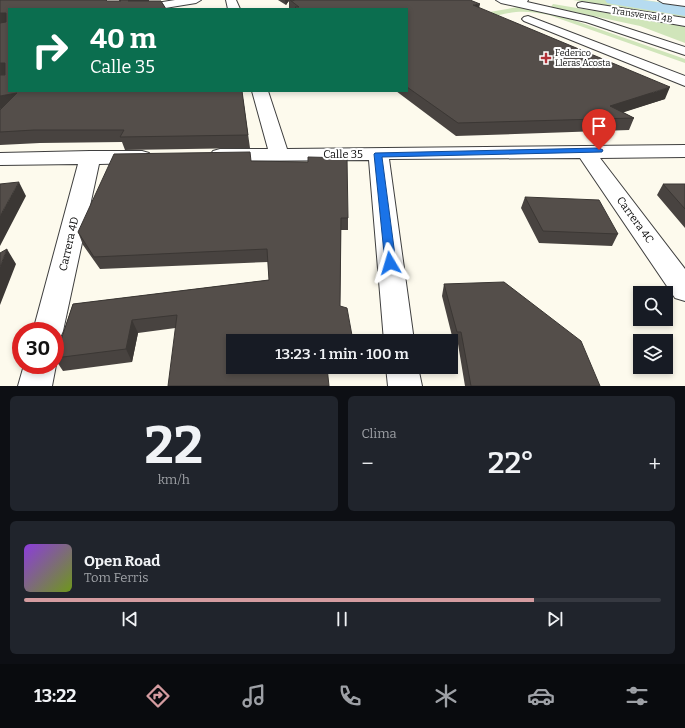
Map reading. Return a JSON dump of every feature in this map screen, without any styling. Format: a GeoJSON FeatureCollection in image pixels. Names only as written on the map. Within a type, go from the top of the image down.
{"type":"FeatureCollection","features":[{"type":"Feature","properties":{"kind":"street"},"geometry":{"type":"LineString","coordinates":[[144,8],[196,0]]}},
{"type":"Feature","properties":{"kind":"street"},"geometry":{"type":"LineString","coordinates":[[501,0],[522,2],[589,19],[685,51]]}},
{"type":"Feature","properties":{"kind":"street","name":"Transversal 4B"},"geometry":{"type":"LineString","coordinates":[[551,0],[685,22]]}},
{"type":"Feature","properties":{"kind":"street","name":"Transversal 4B"},"geometry":{"type":"LineString","coordinates":[[664,0],[685,3]]}},
{"type":"Feature","properties":{"kind":"street"},"geometry":{"type":"LineString","coordinates":[[527,26],[546,27],[685,81]]}},
{"type":"Feature","properties":{"kind":"street"},"geometry":{"type":"LineString","coordinates":[[260,92],[279,154]]}},
{"type":"Feature","properties":{"kind":"street","name":"Calle 35"},"geometry":{"type":"LineString","coordinates":[[200,156],[585,150],[685,151]]}},
{"type":"Feature","properties":{"kind":"street","name":"Carrera 4C"},"geometry":{"type":"LineString","coordinates":[[585,150],[685,290]]}},
{"type":"Feature","properties":{"kind":"street"},"geometry":{"type":"LineString","coordinates":[[378,154],[398,334]]}},
{"type":"Feature","properties":{"kind":"street"},"geometry":{"type":"LineString","coordinates":[[0,159],[161,156]]}},
{"type":"Feature","properties":{"kind":"street","name":"Carrera 4D"},"geometry":{"type":"LineString","coordinates":[[50,322],[90,158]]}},
{"type":"Feature","properties":{"kind":"street"},"geometry":{"type":"LineString","coordinates":[[35,386],[38,374]]}},
{"type":"Feature","properties":{"kind":"street"},"geometry":{"type":"LineString","coordinates":[[403,374],[405,386]]}},
{"type":"Feature","properties":{"kind":"green space"},"geometry":{"type":"Polygon","coordinates":[[[573,0],[645,0],[685,6],[685,17],[573,0]]]}},
{"type":"Feature","properties":{"kind":"green space"},"geometry":{"type":"Polygon","coordinates":[[[553,4],[685,26],[685,43],[640,26],[551,7],[553,4]]]}},
{"type":"Feature","properties":{"kind":"green space"},"geometry":{"type":"Polygon","coordinates":[[[518,7],[553,13],[685,59],[685,63],[549,15],[524,12],[492,16],[483,16],[478,14],[518,7]]]}},
{"type":"Feature","properties":{"kind":"building"},"geometry":{"type":"Polygon","coordinates":[[[0,0],[161,1],[165,8],[8,8],[8,92],[242,92],[248,135],[120,137],[124,130],[34,130],[0,132],[0,110],[17,93],[0,96],[0,75],[5,75],[5,63],[0,63],[0,23],[6,22],[6,13],[0,13],[0,0]]]}},
{"type":"Feature","properties":{"kind":"building"},"geometry":{"type":"Polygon","coordinates":[[[290,0],[470,0],[480,4],[473,5],[670,87],[610,106],[634,118],[458,123],[408,88],[408,8],[295,7],[299,7],[290,0]]]}},
{"type":"Feature","properties":{"kind":"building"},"geometry":{"type":"Polygon","coordinates":[[[250,152],[251,161],[308,162],[308,157],[347,158],[348,218],[341,218],[340,306],[347,308],[352,334],[226,334],[226,374],[328,374],[329,386],[168,386],[177,315],[132,320],[126,349],[64,357],[64,331],[73,304],[269,280],[267,249],[94,257],[78,232],[114,154],[250,152]]]}},
{"type":"Feature","properties":{"kind":"building"},"geometry":{"type":"Polygon","coordinates":[[[19,182],[0,216],[0,184],[19,182]]]}},
{"type":"Feature","properties":{"kind":"building"},"geometry":{"type":"Polygon","coordinates":[[[663,184],[685,184],[685,209],[663,184]]]}},
{"type":"Feature","properties":{"kind":"building"},"geometry":{"type":"Polygon","coordinates":[[[525,197],[599,200],[618,234],[543,231],[525,197]]]}},
{"type":"Feature","properties":{"kind":"building"},"geometry":{"type":"Polygon","coordinates":[[[7,249],[0,267],[0,253],[7,249]]]}},
{"type":"Feature","properties":{"kind":"building"},"geometry":{"type":"Polygon","coordinates":[[[504,282],[581,341],[600,386],[471,386],[461,332],[457,332],[444,284],[504,282]]]}},
{"type":"Feature","properties":{"kind":"waterway"},"geometry":{"type":"LineString","coordinates":[[612,0],[685,11]]}},
{"type":"Feature","properties":{"kind":"place","name":"Federico Lleras Acosta"},"geometry":{"type":"Point","coordinates":[546,58]}},
{"type":"Feature","properties":{"kind":"route"},"geometry":{"type":"LineString","coordinates":[[390,263],[378,154],[599,150]]}}]}
